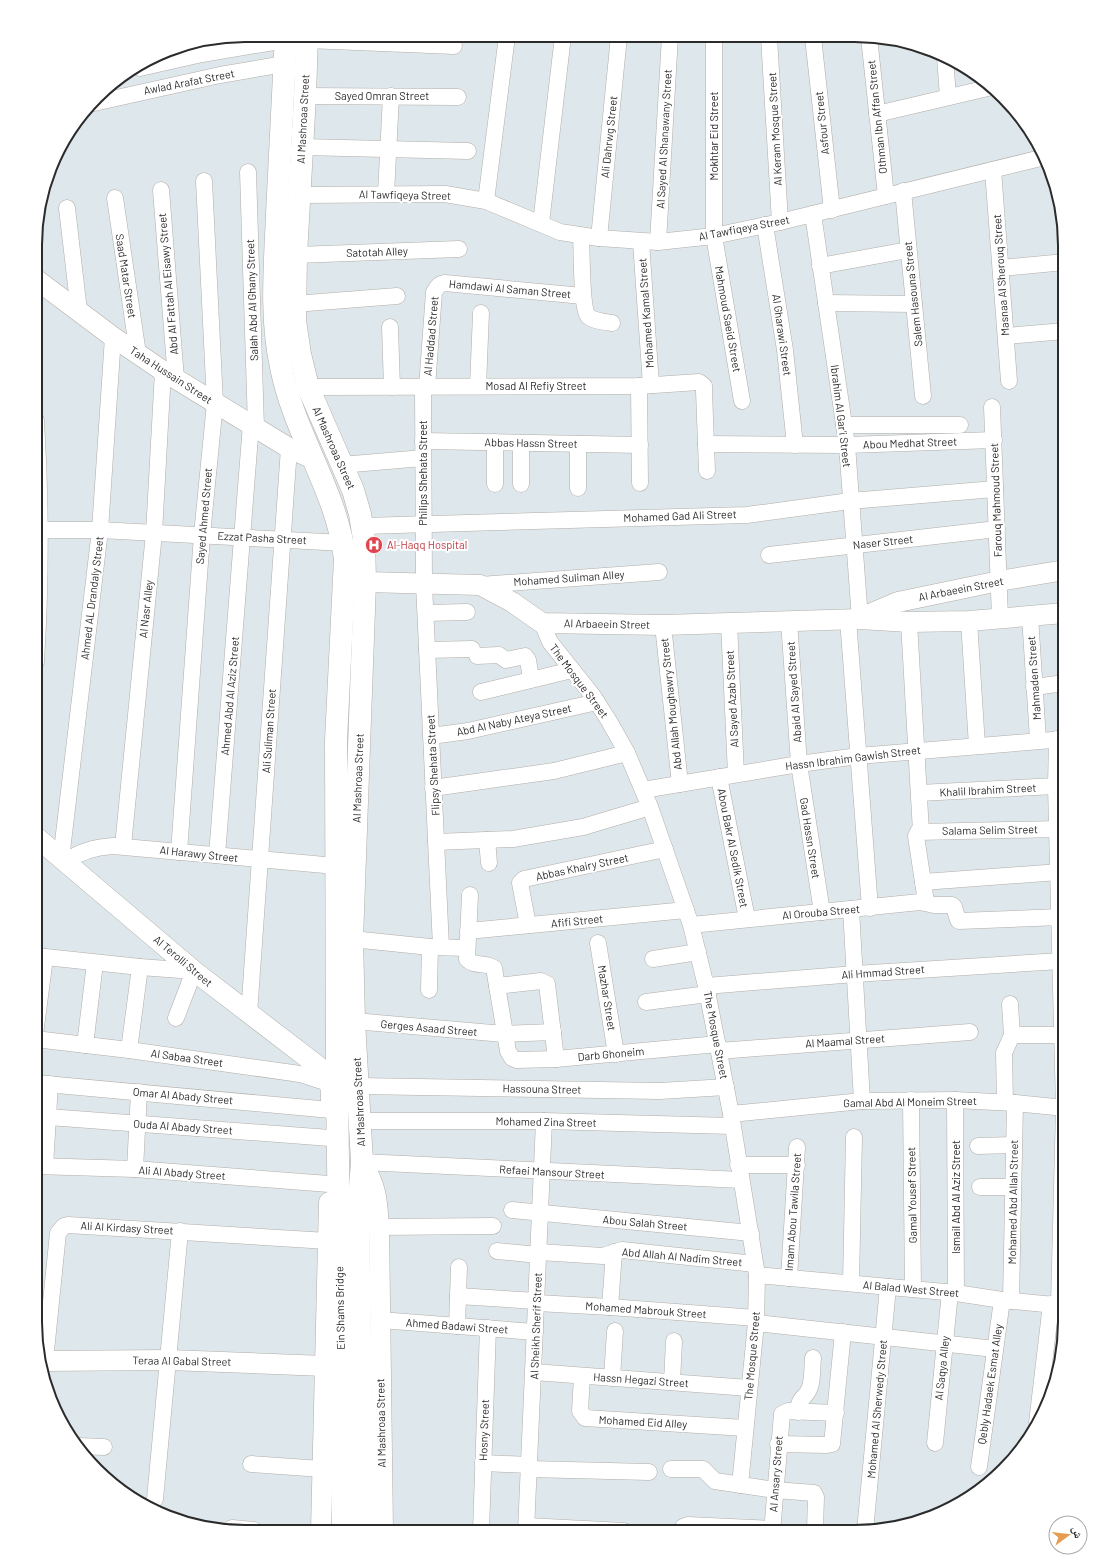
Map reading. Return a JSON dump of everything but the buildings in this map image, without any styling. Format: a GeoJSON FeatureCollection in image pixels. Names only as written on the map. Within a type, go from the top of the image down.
{"type":"FeatureCollection","features":[{"type":"Feature","properties":{"kind":"main road","name":"Al Mashroaa Street"},"geometry":{"type":"LineString","coordinates":[[294,42],[284,64],[273,300],[274,323],[277,346],[286,388],[294,413],[337,516],[344,543],[346,559],[336,740],[336,866],[342,1085],[360,1121],[362,1162]]}},
{"type":"Feature","properties":{"kind":"main road","name":"Al Mashroaa Street"},"geometry":{"type":"LineString","coordinates":[[297,42],[305,96],[294,304],[300,354],[308,387],[357,502],[363,526],[365,582],[352,939],[354,1021],[342,1085]]}},
{"type":"Feature","properties":{"kind":"main road","name":"Ein Shams Bridge"},"geometry":{"type":"LineString","coordinates":[[342,1085],[334,1181],[342,1525]]}},
{"type":"Feature","properties":{"kind":"main road","name":"Ein Shams Bridge"},"geometry":{"type":"LineString","coordinates":[[362,1162],[358,1213],[363,1525]]}},
{"type":"Feature","properties":{"kind":"street"},"geometry":{"type":"LineString","coordinates":[[150,66],[202,54],[272,42]]}},
{"type":"Feature","properties":{"kind":"street"},"geometry":{"type":"LineString","coordinates":[[375,42],[454,46]]}},
{"type":"Feature","properties":{"kind":"street"},"geometry":{"type":"LineString","coordinates":[[486,201],[506,42]]}},
{"type":"Feature","properties":{"kind":"street"},"geometry":{"type":"LineString","coordinates":[[541,223],[562,42]]}},
{"type":"Feature","properties":{"kind":"street","name":"Ali Dahrwg Street"},"geometry":{"type":"LineString","coordinates":[[599,238],[618,42]]}},
{"type":"Feature","properties":{"kind":"street","name":"Al Sayed Al Shanawany Street"},"geometry":{"type":"LineString","coordinates":[[658,242],[670,42]]}},
{"type":"Feature","properties":{"kind":"street","name":"Mokhtar Eid Street"},"geometry":{"type":"LineString","coordinates":[[714,42],[714,236]]}},
{"type":"Feature","properties":{"kind":"street","name":"Al Keram Mosque Street"},"geometry":{"type":"LineString","coordinates":[[769,42],[772,224]]}},
{"type":"Feature","properties":{"kind":"street","name":"Asfour Street"},"geometry":{"type":"LineString","coordinates":[[814,42],[832,210]]}},
{"type":"Feature","properties":{"kind":"street","name":"Othman Ibn Affan Street"},"geometry":{"type":"LineString","coordinates":[[870,42],[886,196]]}},
{"type":"Feature","properties":{"kind":"street"},"geometry":{"type":"LineString","coordinates":[[946,63],[948,97]]}},
{"type":"Feature","properties":{"kind":"street","name":"Awlad Arafat Street"},"geometry":{"type":"LineString","coordinates":[[103,101],[220,75],[284,64]]}},
{"type":"Feature","properties":{"kind":"street"},"geometry":{"type":"LineString","coordinates":[[877,114],[985,89]]}},
{"type":"Feature","properties":{"kind":"street","name":"Sayed Omran Street"},"geometry":{"type":"LineString","coordinates":[[305,96],[458,97]]}},
{"type":"Feature","properties":{"kind":"street"},"geometry":{"type":"LineString","coordinates":[[386,194],[392,96]]}},
{"type":"Feature","properties":{"kind":"street"},"geometry":{"type":"LineString","coordinates":[[302,147],[468,151]]}},
{"type":"Feature","properties":{"kind":"street","name":"Al Tawfiqeya Street"},"geometry":{"type":"LineString","coordinates":[[299,195],[445,194],[486,201],[560,232],[599,238],[658,242],[714,236],[772,224],[1039,159]]}},
{"type":"Feature","properties":{"kind":"street","name":"Masnaa Al Sherouq Street"},"geometry":{"type":"LineString","coordinates":[[993,170],[1009,381]]}},
{"type":"Feature","properties":{"kind":"street","name":"Salah Abd Al Ghany Street"},"geometry":{"type":"LineString","coordinates":[[242,537],[254,425],[248,172]]}},
{"type":"Feature","properties":{"kind":"street","name":"Sayed Ahmed Street"},"geometry":{"type":"LineString","coordinates":[[179,852],[202,535],[215,403],[204,181]]}},
{"type":"Feature","properties":{"kind":"street","name":"Abd Al Fattah Al Eisawy Street"},"geometry":{"type":"LineString","coordinates":[[161,190],[170,375]]}},
{"type":"Feature","properties":{"kind":"street","name":"Salem Hasouna Street"},"geometry":{"type":"LineString","coordinates":[[903,192],[923,396]]}},
{"type":"Feature","properties":{"kind":"street","name":"Saad Matar Street"},"geometry":{"type":"LineString","coordinates":[[115,198],[138,354]]}},
{"type":"Feature","properties":{"kind":"street"},"geometry":{"type":"LineString","coordinates":[[67,208],[79,311]]}},
{"type":"Feature","properties":{"kind":"street","name":"Ibrahim Al Gar'i Street"},"geometry":{"type":"LineString","coordinates":[[813,214],[847,445],[854,546],[854,619],[858,756],[870,908]]}},
{"type":"Feature","properties":{"kind":"street","name":"Al Gharawi Street"},"geometry":{"type":"LineString","coordinates":[[772,224],[796,445]]}},
{"type":"Feature","properties":{"kind":"street"},"geometry":{"type":"LineString","coordinates":[[581,236],[584,304],[588,316],[596,320],[612,323]]}},
{"type":"Feature","properties":{"kind":"street","name":"Mahmoud Saeid Street"},"geometry":{"type":"LineString","coordinates":[[714,236],[742,401]]}},
{"type":"Feature","properties":{"kind":"street","name":"Mohamed Kamal Street"},"geometry":{"type":"LineString","coordinates":[[640,483],[640,445],[645,386],[641,242]]}},
{"type":"Feature","properties":{"kind":"street","name":"Satotah Alley"},"geometry":{"type":"LineString","coordinates":[[296,255],[459,250]]}},
{"type":"Feature","properties":{"kind":"street"},"geometry":{"type":"LineString","coordinates":[[820,266],[908,250]]}},
{"type":"Feature","properties":{"kind":"street"},"geometry":{"type":"LineString","coordinates":[[1001,268],[1058,263]]}},
{"type":"Feature","properties":{"kind":"street","name":"Hamdawi Al Saman Street"},"geometry":{"type":"LineString","coordinates":[[437,286],[445,283],[584,296]]}},
{"type":"Feature","properties":{"kind":"street","name":"Taha Hussain Street"},"geometry":{"type":"LineString","coordinates":[[42,284],[113,337],[170,375],[254,425],[289,448],[313,459]]}},
{"type":"Feature","properties":{"kind":"street","name":"Al Haddad Street"},"geometry":{"type":"LineString","coordinates":[[425,387],[434,292],[437,286]]}},
{"type":"Feature","properties":{"kind":"street"},"geometry":{"type":"LineString","coordinates":[[294,304],[397,296]]}},
{"type":"Feature","properties":{"kind":"street"},"geometry":{"type":"LineString","coordinates":[[826,303],[914,304]]}},
{"type":"Feature","properties":{"kind":"street"},"geometry":{"type":"LineString","coordinates":[[478,386],[481,313]]}},
{"type":"Feature","properties":{"kind":"street"},"geometry":{"type":"LineString","coordinates":[[390,327],[392,387]]}},
{"type":"Feature","properties":{"kind":"street"},"geometry":{"type":"LineString","coordinates":[[1006,336],[1058,332]]}},
{"type":"Feature","properties":{"kind":"street","name":"Ahmed AL Drandaly Street"},"geometry":{"type":"LineString","coordinates":[[63,860],[100,530],[113,337]]}},
{"type":"Feature","properties":{"kind":"street","name":"Al Nasr Alley"},"geometry":{"type":"LineString","coordinates":[[123,846],[170,375]]}},
{"type":"Feature","properties":{"kind":"street","name":"Mosad Al Refiy Street"},"geometry":{"type":"LineString","coordinates":[[308,387],[645,386],[693,382],[702,384],[704,391],[706,444]]}},
{"type":"Feature","properties":{"kind":"street","name":"Philips Shehata Street"},"geometry":{"type":"LineString","coordinates":[[424,584],[423,441],[425,387]]}},
{"type":"Feature","properties":{"kind":"street","name":"Farouq Mahmoud Street"},"geometry":{"type":"LineString","coordinates":[[992,407],[1000,618]]}},
{"type":"Feature","properties":{"kind":"street"},"geometry":{"type":"LineString","coordinates":[[844,425],[960,425]]}},
{"type":"Feature","properties":{"kind":"street","name":"Abou Medhat Street"},"geometry":{"type":"LineString","coordinates":[[706,444],[847,445],[994,440]]}},
{"type":"Feature","properties":{"kind":"street","name":"Abbas Hassn Street"},"geometry":{"type":"LineString","coordinates":[[423,441],[640,445]]}},
{"type":"Feature","properties":{"kind":"street"},"geometry":{"type":"LineString","coordinates":[[495,442],[495,484]]}},
{"type":"Feature","properties":{"kind":"street"},"geometry":{"type":"LineString","coordinates":[[521,443],[521,484]]}},
{"type":"Feature","properties":{"kind":"street"},"geometry":{"type":"LineString","coordinates":[[578,444],[578,488]]}},
{"type":"Feature","properties":{"kind":"street"},"geometry":{"type":"LineString","coordinates":[[706,444],[707,472]]}},
{"type":"Feature","properties":{"kind":"street","name":"Ali Suliman Street"},"geometry":{"type":"LineString","coordinates":[[249,1014],[289,448]]}},
{"type":"Feature","properties":{"kind":"street"},"geometry":{"type":"LineString","coordinates":[[341,465],[423,458]]}},
{"type":"Feature","properties":{"kind":"street","name":"Mohamed Gad Ali Street"},"geometry":{"type":"LineString","coordinates":[[363,526],[747,514],[850,501],[995,489]]}},
{"type":"Feature","properties":{"kind":"street","name":"Ezzat Pasha Street"},"geometry":{"type":"LineString","coordinates":[[42,530],[100,530],[344,543]]}},
{"type":"Feature","properties":{"kind":"street","name":"Naser Street"},"geometry":{"type":"LineString","coordinates":[[769,555],[997,530]]}},
{"type":"Feature","properties":{"kind":"street","name":"Ahmed Abd Al Aziz Street"},"geometry":{"type":"LineString","coordinates":[[217,855],[242,537]]}},
{"type":"Feature","properties":{"kind":"street","name":"Al Arbaeein Street"},"geometry":{"type":"LineString","coordinates":[[854,619],[898,602],[999,581],[1058,571]]}},
{"type":"Feature","properties":{"kind":"street","name":"Mohamed Suliman Alley"},"geometry":{"type":"LineString","coordinates":[[480,585],[659,572]]}},
{"type":"Feature","properties":{"kind":"street"},"geometry":{"type":"LineString","coordinates":[[365,582],[480,585],[512,602],[542,622]]}},
{"type":"Feature","properties":{"kind":"street","name":"Flipsy Shehata Street"},"geometry":{"type":"LineString","coordinates":[[424,584],[436,842],[435,947],[429,990]]}},
{"type":"Feature","properties":{"kind":"street"},"geometry":{"type":"LineString","coordinates":[[426,613],[467,612]]}},
{"type":"Feature","properties":{"kind":"street","name":"Al Arbaeein Street"},"geometry":{"type":"LineString","coordinates":[[542,622],[663,625],[854,619],[909,622],[969,621],[1058,614]]}},
{"type":"Feature","properties":{"kind":"street","name":"Mahmaden Street"},"geometry":{"type":"LineString","coordinates":[[1030,616],[1038,740]]}},
{"type":"Feature","properties":{"kind":"street","name":"Abaid Al Sayed Street"},"geometry":{"type":"LineString","coordinates":[[789,621],[799,764]]}},
{"type":"Feature","properties":{"kind":"street"},"geometry":{"type":"LineString","coordinates":[[969,621],[977,746]]}},
{"type":"Feature","properties":{"kind":"street","name":"The Mosque Street"},"geometry":{"type":"LineString","coordinates":[[542,622],[550,642],[597,702],[627,753],[650,807],[688,917],[707,990],[732,1120],[756,1269],[756,1321],[740,1485]]}},
{"type":"Feature","properties":{"kind":"street"},"geometry":{"type":"LineString","coordinates":[[909,622],[921,832],[918,832],[916,836],[926,902]]}},
{"type":"Feature","properties":{"kind":"street","name":"Al Sayed Azab Street"},"geometry":{"type":"LineString","coordinates":[[729,623],[736,774]]}},
{"type":"Feature","properties":{"kind":"street","name":"Abd Allah Moughawry Street"},"geometry":{"type":"LineString","coordinates":[[663,625],[680,784]]}},
{"type":"Feature","properties":{"kind":"street"},"geometry":{"type":"LineString","coordinates":[[427,650],[474,652],[499,655],[506,660],[524,656],[528,660],[532,679]]}},
{"type":"Feature","properties":{"kind":"street"},"geometry":{"type":"LineString","coordinates":[[481,692],[572,670]]}},
{"type":"Feature","properties":{"kind":"street"},"geometry":{"type":"LineString","coordinates":[[1034,686],[1058,684]]}},
{"type":"Feature","properties":{"kind":"street","name":"Abd Al Naby Ateya Street"},"geometry":{"type":"LineString","coordinates":[[431,736],[468,731],[597,702]]}},
{"type":"Feature","properties":{"kind":"street","name":"Hassn Ibrahim Gawish Street"},"geometry":{"type":"LineString","coordinates":[[643,790],[799,764],[858,756],[1058,739]]}},
{"type":"Feature","properties":{"kind":"street"},"geometry":{"type":"LineString","coordinates":[[433,788],[554,771],[627,753]]}},
{"type":"Feature","properties":{"kind":"street","name":"Gad Hassn Street"},"geometry":{"type":"LineString","coordinates":[[799,764],[822,912]]}},
{"type":"Feature","properties":{"kind":"street"},"geometry":{"type":"LineString","coordinates":[[1058,767],[1056,786],[1058,829]]}},
{"type":"Feature","properties":{"kind":"street","name":"Abou Bakr Al Sedik Street"},"geometry":{"type":"LineString","coordinates":[[719,777],[747,919]]}},
{"type":"Feature","properties":{"kind":"street","name":"Khalil Ibrahim Street"},"geometry":{"type":"LineString","coordinates":[[919,793],[1056,786]]}},
{"type":"Feature","properties":{"kind":"street"},"geometry":{"type":"LineString","coordinates":[[436,842],[513,839],[583,827],[650,807]]}},
{"type":"Feature","properties":{"kind":"street","name":"Salama Selim Street"},"geometry":{"type":"LineString","coordinates":[[921,832],[1058,829]]}},
{"type":"Feature","properties":{"kind":"street"},"geometry":{"type":"LineString","coordinates":[[487,840],[490,863]]}},
{"type":"Feature","properties":{"kind":"street","name":"Al Terolli Street"},"geometry":{"type":"LineString","coordinates":[[42,842],[194,971],[342,1085]]}},
{"type":"Feature","properties":{"kind":"street","name":"Al Harawy Street"},"geometry":{"type":"LineString","coordinates":[[63,860],[92,848],[102,846],[123,846],[336,866]]}},
{"type":"Feature","properties":{"kind":"street","name":"Abbas Khairy Street"},"geometry":{"type":"LineString","coordinates":[[528,925],[520,883],[524,879],[665,850]]}},
{"type":"Feature","properties":{"kind":"street"},"geometry":{"type":"LineString","coordinates":[[923,882],[1058,872]]}},
{"type":"Feature","properties":{"kind":"street"},"geometry":{"type":"LineString","coordinates":[[470,895],[467,957],[469,961],[494,968],[504,1034]]}},
{"type":"Feature","properties":{"kind":"street","name":"Al Orouba Street"},"geometry":{"type":"LineString","coordinates":[[688,917],[747,919],[926,902],[934,905],[950,904],[954,907],[958,920],[960,921],[1058,917]]}},
{"type":"Feature","properties":{"kind":"street"},"geometry":{"type":"LineString","coordinates":[[851,909],[862,1101]]}},
{"type":"Feature","properties":{"kind":"street","name":"Afifi Street"},"geometry":{"type":"LineString","coordinates":[[468,931],[528,925],[688,917]]}},
{"type":"Feature","properties":{"kind":"street"},"geometry":{"type":"LineString","coordinates":[[352,939],[435,947],[467,948]]}},
{"type":"Feature","properties":{"kind":"street","name":"Mazhar Street"},"geometry":{"type":"LineString","coordinates":[[598,943],[616,1054]]}},
{"type":"Feature","properties":{"kind":"street"},"geometry":{"type":"LineString","coordinates":[[653,959],[698,952]]}},
{"type":"Feature","properties":{"kind":"street"},"geometry":{"type":"LineString","coordinates":[[42,957],[194,971],[176,1018]]}},
{"type":"Feature","properties":{"kind":"street","name":"Ali Hmmad Street"},"geometry":{"type":"LineString","coordinates":[[646,1002],[707,990],[855,974],[1058,962]]}},
{"type":"Feature","properties":{"kind":"street"},"geometry":{"type":"LineString","coordinates":[[86,1044],[95,963]]}},
{"type":"Feature","properties":{"kind":"street"},"geometry":{"type":"LineString","coordinates":[[129,1050],[140,967]]}},
{"type":"Feature","properties":{"kind":"street"},"geometry":{"type":"LineString","coordinates":[[497,986],[541,981],[547,984],[556,1059]]}},
{"type":"Feature","properties":{"kind":"street"},"geometry":{"type":"LineString","coordinates":[[1010,1004],[1012,1035],[1058,1035]]}},
{"type":"Feature","properties":{"kind":"street","name":"Gerges Asaad Street"},"geometry":{"type":"LineString","coordinates":[[354,1021],[504,1034],[553,1032]]}},
{"type":"Feature","properties":{"kind":"street","name":"Al Maamal Street"},"geometry":{"type":"LineString","coordinates":[[719,1048],[970,1032]]}},
{"type":"Feature","properties":{"kind":"street","name":"Darb Ghoneim"},"geometry":{"type":"LineString","coordinates":[[504,1034],[508,1051],[512,1058],[516,1060],[556,1059],[719,1048]]}},
{"type":"Feature","properties":{"kind":"street","name":"Mohamed Abd Allah Street"},"geometry":{"type":"LineString","coordinates":[[1006,1300],[1014,1145],[1004,1053],[1012,1035]]}},
{"type":"Feature","properties":{"kind":"street","name":"Al Sabaa Street"},"geometry":{"type":"LineString","coordinates":[[42,1040],[86,1044],[300,1074],[342,1085]]}},
{"type":"Feature","properties":{"kind":"street"},"geometry":{"type":"LineString","coordinates":[[42,1117],[43,1084]]}},
{"type":"Feature","properties":{"kind":"street","name":"Omar Al Abady Street"},"geometry":{"type":"LineString","coordinates":[[43,1084],[331,1110]]}},
{"type":"Feature","properties":{"kind":"street","name":"Hassouna Street"},"geometry":{"type":"LineString","coordinates":[[342,1085],[660,1091],[726,1087]]}},
{"type":"Feature","properties":{"kind":"street","name":"Al Mashroaa Street"},"geometry":{"type":"LineString","coordinates":[[321,1525],[328,1241],[334,1181],[330,1138],[331,1110],[342,1085]]}},
{"type":"Feature","properties":{"kind":"street"},"geometry":{"type":"LineString","coordinates":[[135,1169],[139,1092]]}},
{"type":"Feature","properties":{"kind":"street","name":"Gamal Yousef Street"},"geometry":{"type":"LineString","coordinates":[[911,1100],[913,1289]]}},
{"type":"Feature","properties":{"kind":"street","name":"Gamal Abd Al Moneim Street"},"geometry":{"type":"LineString","coordinates":[[732,1120],[862,1101],[955,1100],[1010,1102],[1058,1107]]}},
{"type":"Feature","properties":{"kind":"street","name":"Ismail Abd Al Aziz Street"},"geometry":{"type":"LineString","coordinates":[[953,1292],[955,1100]]}},
{"type":"Feature","properties":{"kind":"street","name":"Ouda Al Abady Street"},"geometry":{"type":"LineString","coordinates":[[42,1117],[330,1138]]}},
{"type":"Feature","properties":{"kind":"street","name":"Mohamed Zina Street"},"geometry":{"type":"LineString","coordinates":[[360,1121],[732,1120]]}},
{"type":"Feature","properties":{"kind":"street","name":"Al Sheikh Sherif Street"},"geometry":{"type":"LineString","coordinates":[[527,1525],[544,1121]]}},
{"type":"Feature","properties":{"kind":"street"},"geometry":{"type":"LineString","coordinates":[[851,1283],[854,1137]]}},
{"type":"Feature","properties":{"kind":"street"},"geometry":{"type":"LineString","coordinates":[[978,1146],[1014,1145]]}},
{"type":"Feature","properties":{"kind":"street","name":"Imam Abou Tawila Street"},"geometry":{"type":"LineString","coordinates":[[789,1278],[797,1147]]}},
{"type":"Feature","properties":{"kind":"street","name":"Al Mashroaa Street"},"geometry":{"type":"LineString","coordinates":[[362,1162],[372,1180],[377,1195],[379,1227],[383,1525]]}},
{"type":"Feature","properties":{"kind":"street","name":"Refaei Mansour Street"},"geometry":{"type":"LineString","coordinates":[[362,1162],[542,1172],[740,1173],[797,1165]]}},
{"type":"Feature","properties":{"kind":"street","name":"Ali Al Abady Street"},"geometry":{"type":"LineString","coordinates":[[42,1166],[135,1169],[334,1181]]}},
{"type":"Feature","properties":{"kind":"street"},"geometry":{"type":"LineString","coordinates":[[980,1187],[1013,1187]]}},
{"type":"Feature","properties":{"kind":"street","name":"Abou Salah Street"},"geometry":{"type":"LineString","coordinates":[[512,1210],[750,1233]]}},
{"type":"Feature","properties":{"kind":"street","name":"Ali Al Kirdasy Street"},"geometry":{"type":"LineString","coordinates":[[44,1350],[58,1233],[60,1229],[68,1225],[328,1241]]}},
{"type":"Feature","properties":{"kind":"street"},"geometry":{"type":"LineString","coordinates":[[379,1227],[493,1226]]}},
{"type":"Feature","properties":{"kind":"street"},"geometry":{"type":"LineString","coordinates":[[155,1499],[180,1231]]}},
{"type":"Feature","properties":{"kind":"street","name":"Abd Allah Al Nadim Street"},"geometry":{"type":"LineString","coordinates":[[497,1251],[603,1256],[622,1250],[756,1269]]}},
{"type":"Feature","properties":{"kind":"street"},"geometry":{"type":"LineString","coordinates":[[610,1307],[614,1252]]}},
{"type":"Feature","properties":{"kind":"street"},"geometry":{"type":"LineString","coordinates":[[457,1326],[459,1268]]}},
{"type":"Feature","properties":{"kind":"street","name":"Al Balad West Street"},"geometry":{"type":"LineString","coordinates":[[756,1269],[789,1278],[953,1292],[1006,1300],[1058,1305]]}},
{"type":"Feature","properties":{"kind":"street","name":"Mohamed Al Sherwedy Street"},"geometry":{"type":"LineString","coordinates":[[866,1525],[888,1287]]}},
{"type":"Feature","properties":{"kind":"street","name":"Al Saqya Alley"},"geometry":{"type":"LineString","coordinates":[[934,1443],[945,1343],[953,1292]]}},
{"type":"Feature","properties":{"kind":"street","name":"Mohamed Mabrouk Street"},"geometry":{"type":"LineString","coordinates":[[458,1296],[610,1307],[756,1321],[995,1349]]}},
{"type":"Feature","properties":{"kind":"street","name":"Qebly Hadaek Esmat Alley"},"geometry":{"type":"LineString","coordinates":[[979,1467],[995,1349],[1006,1300]]}},
{"type":"Feature","properties":{"kind":"street"},"geometry":{"type":"LineString","coordinates":[[1041,1403],[1058,1305]]}},
{"type":"Feature","properties":{"kind":"street","name":"Ahmed Badawi Street"},"geometry":{"type":"LineString","coordinates":[[380,1320],[535,1332]]}},
{"type":"Feature","properties":{"kind":"street","name":"Hosny Street"},"geometry":{"type":"LineString","coordinates":[[481,1525],[488,1328]]}},
{"type":"Feature","properties":{"kind":"street"},"geometry":{"type":"LineString","coordinates":[[612,1378],[615,1331]]}},
{"type":"Feature","properties":{"kind":"street"},"geometry":{"type":"LineString","coordinates":[[778,1444],[831,1445],[833,1442],[843,1332]]}},
{"type":"Feature","properties":{"kind":"street"},"geometry":{"type":"LineString","coordinates":[[672,1382],[674,1341]]}},
{"type":"Feature","properties":{"kind":"street"},"geometry":{"type":"LineString","coordinates":[[813,1358],[811,1385],[808,1392],[800,1399],[798,1412],[836,1413]]}},
{"type":"Feature","properties":{"kind":"street","name":"Teraa Al Gabal Street"},"geometry":{"type":"LineString","coordinates":[[46,1361],[169,1360],[324,1366]]}},
{"type":"Feature","properties":{"kind":"street","name":"Hassn Hegazi Street"},"geometry":{"type":"LineString","coordinates":[[534,1372],[749,1388]]}},
{"type":"Feature","properties":{"kind":"street","name":"Mohamed Eid Alley"},"geometry":{"type":"LineString","coordinates":[[582,1376],[580,1411],[583,1416],[588,1419],[745,1428]]}},
{"type":"Feature","properties":{"kind":"street","name":"Al Ansary Street"},"geometry":{"type":"LineString","coordinates":[[772,1525],[781,1416],[786,1412],[798,1412]]}},
{"type":"Feature","properties":{"kind":"street"},"geometry":{"type":"LineString","coordinates":[[84,1446],[104,1447]]}},
{"type":"Feature","properties":{"kind":"street"},"geometry":{"type":"LineString","coordinates":[[483,1462],[529,1467],[649,1472]]}},
{"type":"Feature","properties":{"kind":"street"},"geometry":{"type":"LineString","coordinates":[[251,1464],[322,1469]]}},
{"type":"Feature","properties":{"kind":"street"},"geometry":{"type":"LineString","coordinates":[[671,1469],[703,1469],[715,1481],[775,1490],[814,1493],[816,1497],[815,1525]]}},
{"type":"Feature","properties":{"kind":"place","name":"Al-Haqq Hospital"},"geometry":{"type":"Point","coordinates":[374,545]}}]}
